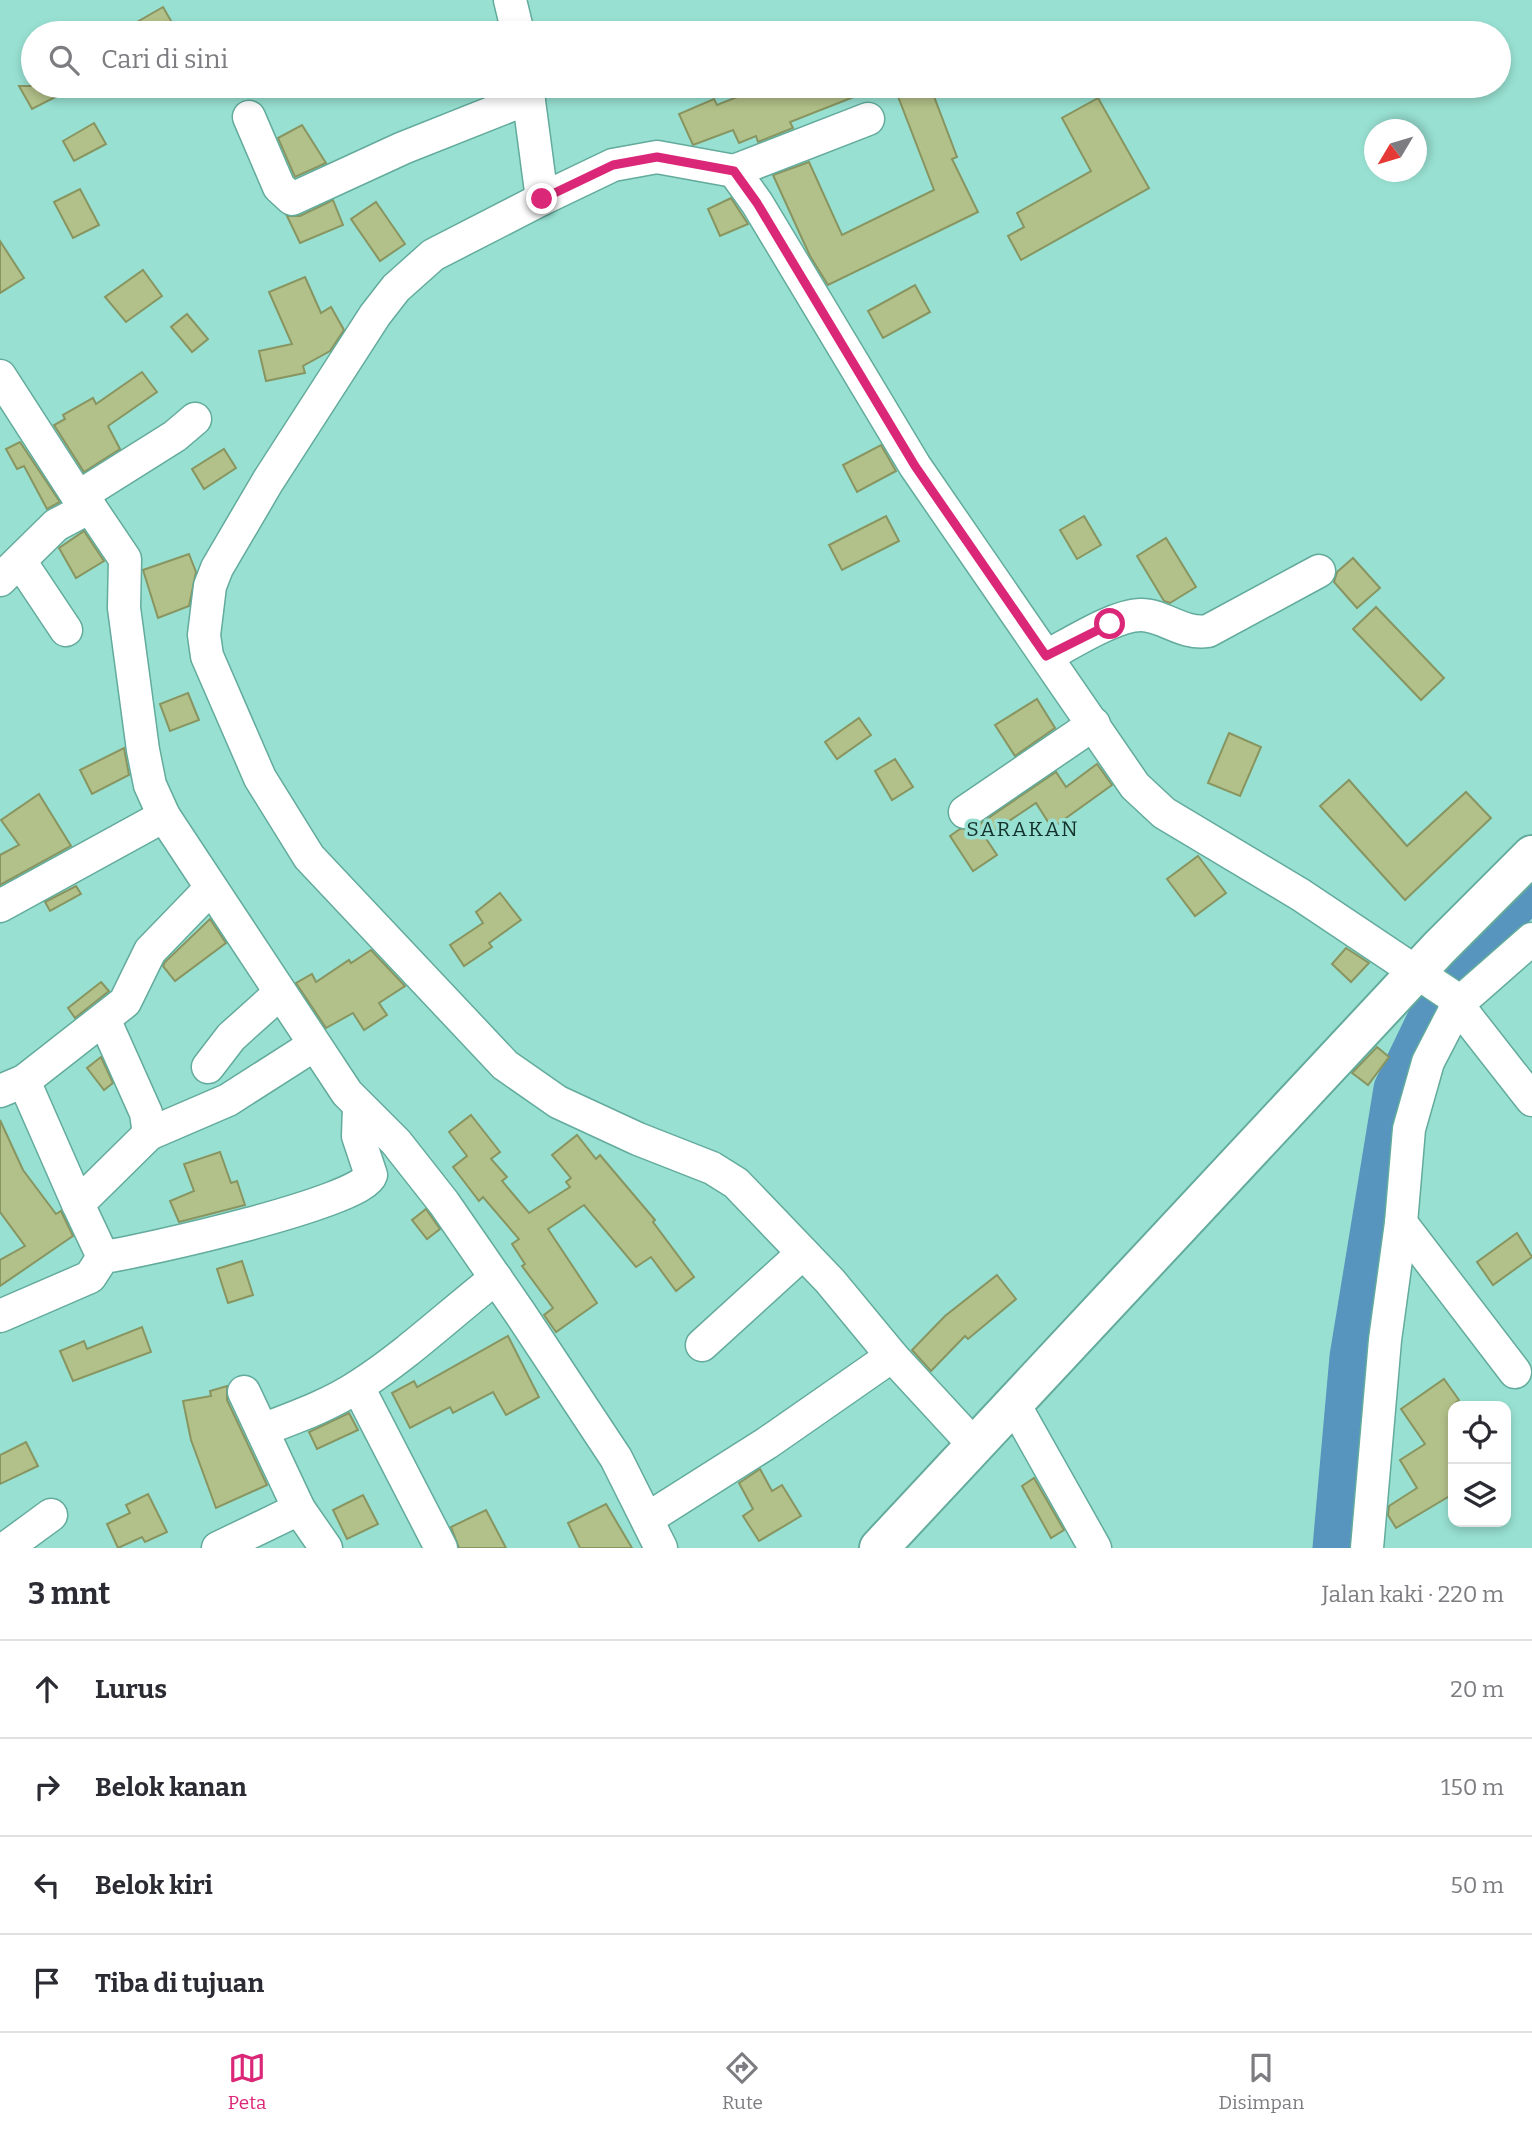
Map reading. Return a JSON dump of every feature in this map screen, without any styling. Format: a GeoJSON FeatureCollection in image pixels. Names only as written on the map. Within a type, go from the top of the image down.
{"type":"FeatureCollection","features":[{"type":"Feature","properties":{"kind":"street"},"geometry":{"type":"LineString","coordinates":[[510,0],[516,21]]}},
{"type":"Feature","properties":{"kind":"street"},"geometry":{"type":"LineString","coordinates":[[249,117],[279,187],[292,199],[515,98]]}},
{"type":"Feature","properties":{"kind":"street"},"geometry":{"type":"LineString","coordinates":[[529,98],[542,199]]}},
{"type":"Feature","properties":{"kind":"street"},"geometry":{"type":"LineString","coordinates":[[868,118],[734,171],[657,157],[613,165],[433,255],[396,288],[374,315],[268,481],[217,568],[210,586],[204,635],[208,656],[256,769],[309,857],[505,1065],[558,1102],[638,1139],[712,1168],[736,1183],[803,1253],[892,1356],[976,1447]]}},
{"type":"Feature","properties":{"kind":"street"},"geometry":{"type":"LineString","coordinates":[[734,171],[757,203],[915,466],[1135,786],[1164,813],[1301,895],[1438,987],[1532,1100]]}},
{"type":"Feature","properties":{"kind":"street"},"geometry":{"type":"LineString","coordinates":[[0,376],[125,559],[124,608],[143,750],[150,785],[164,816],[314,1045],[359,1108],[384,1129],[404,1152],[496,1278],[610,1449],[662,1548]]}},
{"type":"Feature","properties":{"kind":"street"},"geometry":{"type":"LineString","coordinates":[[66,630],[10,570],[84,502],[195,419]]}},
{"type":"Feature","properties":{"kind":"street"},"geometry":{"type":"LineString","coordinates":[[1046,656],[1110,624],[1142,615],[1194,634],[1208,631],[1319,571]]}},
{"type":"Feature","properties":{"kind":"street"},"geometry":{"type":"LineString","coordinates":[[965,812],[1094,724]]}},
{"type":"Feature","properties":{"kind":"street"},"geometry":{"type":"LineString","coordinates":[[0,906],[164,816]]}},
{"type":"Feature","properties":{"kind":"street"},"geometry":{"type":"LineString","coordinates":[[879,1548],[1014,1404],[1438,987],[1532,855]]}},
{"type":"Feature","properties":{"kind":"street"},"geometry":{"type":"LineString","coordinates":[[103,1256],[78,1204],[12,1086],[125,1002],[150,951],[211,888]]}},
{"type":"Feature","properties":{"kind":"street"},"geometry":{"type":"LineString","coordinates":[[1438,987],[1532,939]]}},
{"type":"Feature","properties":{"kind":"street"},"geometry":{"type":"LineString","coordinates":[[1367,1548],[1385,1340],[1401,1223],[1409,1129],[1428,1062],[1438,987]]}},
{"type":"Feature","properties":{"kind":"street"},"geometry":{"type":"LineString","coordinates":[[208,1067],[232,1037],[280,992]]}},
{"type":"Feature","properties":{"kind":"street"},"geometry":{"type":"LineString","coordinates":[[104,1019],[146,1113],[149,1134]]}},
{"type":"Feature","properties":{"kind":"street"},"geometry":{"type":"LineString","coordinates":[[78,1204],[149,1134],[228,1100],[314,1045]]}},
{"type":"Feature","properties":{"kind":"street"},"geometry":{"type":"LineString","coordinates":[[103,1256],[141,1252],[269,1219],[359,1189],[371,1175],[358,1136],[359,1108]]}},
{"type":"Feature","properties":{"kind":"street"},"geometry":{"type":"LineString","coordinates":[[1401,1223],[1515,1372]]}},
{"type":"Feature","properties":{"kind":"street"},"geometry":{"type":"LineString","coordinates":[[702,1345],[803,1253]]}},
{"type":"Feature","properties":{"kind":"street"},"geometry":{"type":"LineString","coordinates":[[0,1316],[90,1278],[103,1256]]}},
{"type":"Feature","properties":{"kind":"street"},"geometry":{"type":"LineString","coordinates":[[262,1430],[316,1409],[358,1387],[394,1362],[496,1278]]}},
{"type":"Feature","properties":{"kind":"street"},"geometry":{"type":"LineString","coordinates":[[647,1519],[767,1443],[892,1356]]}},
{"type":"Feature","properties":{"kind":"street"},"geometry":{"type":"LineString","coordinates":[[358,1387],[442,1548]]}},
{"type":"Feature","properties":{"kind":"street"},"geometry":{"type":"LineString","coordinates":[[244,1392],[299,1509],[326,1548]]}},
{"type":"Feature","properties":{"kind":"street"},"geometry":{"type":"LineString","coordinates":[[1014,1404],[1096,1548]]}},
{"type":"Feature","properties":{"kind":"street"},"geometry":{"type":"LineString","coordinates":[[218,1548],[299,1509]]}},
{"type":"Feature","properties":{"kind":"street"},"geometry":{"type":"LineString","coordinates":[[6,1548],[51,1515]]}},
{"type":"Feature","properties":{"kind":"building"},"geometry":{"type":"Polygon","coordinates":[[[163,7],[171,21],[139,21],[163,7]]]}},
{"type":"Feature","properties":{"kind":"building"},"geometry":{"type":"Polygon","coordinates":[[[26,98],[54,98],[32,109],[26,98]]]}},
{"type":"Feature","properties":{"kind":"building"},"geometry":{"type":"Polygon","coordinates":[[[735,98],[851,98],[790,122],[793,128],[758,142],[756,136],[739,143],[733,130],[693,145],[679,114],[714,99],[717,105],[735,98]]]}},
{"type":"Feature","properties":{"kind":"building"},"geometry":{"type":"Polygon","coordinates":[[[899,98],[935,98],[957,157],[952,159],[978,212],[828,285],[810,256],[773,175],[809,162],[842,235],[934,190],[899,98]]]}},
{"type":"Feature","properties":{"kind":"building"},"geometry":{"type":"Polygon","coordinates":[[[1098,98],[1149,188],[1021,260],[1008,236],[1024,227],[1017,213],[1091,171],[1062,118],[1098,98]]]}},
{"type":"Feature","properties":{"kind":"building"},"geometry":{"type":"Polygon","coordinates":[[[94,123],[106,144],[74,161],[63,141],[94,123]]]}},
{"type":"Feature","properties":{"kind":"building"},"geometry":{"type":"Polygon","coordinates":[[[302,125],[326,163],[295,177],[278,138],[302,125]]]}},
{"type":"Feature","properties":{"kind":"building"},"geometry":{"type":"Polygon","coordinates":[[[80,189],[99,225],[73,238],[54,202],[80,189]]]}},
{"type":"Feature","properties":{"kind":"building"},"geometry":{"type":"Polygon","coordinates":[[[731,198],[748,224],[720,236],[708,209],[731,198]]]}},
{"type":"Feature","properties":{"kind":"building"},"geometry":{"type":"Polygon","coordinates":[[[333,200],[343,225],[300,243],[287,216],[300,216],[333,200]]]}},
{"type":"Feature","properties":{"kind":"building"},"geometry":{"type":"Polygon","coordinates":[[[376,202],[405,244],[380,261],[351,219],[376,202]]]}},
{"type":"Feature","properties":{"kind":"building"},"geometry":{"type":"Polygon","coordinates":[[[0,241],[24,278],[0,293],[0,241]]]}},
{"type":"Feature","properties":{"kind":"building"},"geometry":{"type":"Polygon","coordinates":[[[143,270],[162,296],[126,322],[105,297],[143,270]]]}},
{"type":"Feature","properties":{"kind":"building"},"geometry":{"type":"Polygon","coordinates":[[[305,277],[321,313],[331,307],[344,330],[330,351],[303,366],[305,373],[266,381],[259,351],[292,344],[269,292],[305,277]]]}},
{"type":"Feature","properties":{"kind":"building"},"geometry":{"type":"Polygon","coordinates":[[[915,285],[930,312],[883,338],[868,311],[915,285]]]}},
{"type":"Feature","properties":{"kind":"building"},"geometry":{"type":"Polygon","coordinates":[[[187,314],[208,339],[192,352],[171,327],[187,314]]]}},
{"type":"Feature","properties":{"kind":"building"},"geometry":{"type":"Polygon","coordinates":[[[142,372],[157,392],[108,426],[120,449],[84,472],[54,425],[65,419],[63,415],[93,398],[96,404],[142,372]]]}},
{"type":"Feature","properties":{"kind":"building"},"geometry":{"type":"Polygon","coordinates":[[[20,442],[60,502],[47,509],[24,466],[17,469],[6,449],[20,442]]]}},
{"type":"Feature","properties":{"kind":"building"},"geometry":{"type":"Polygon","coordinates":[[[881,445],[896,471],[857,492],[843,465],[881,445]]]}},
{"type":"Feature","properties":{"kind":"building"},"geometry":{"type":"Polygon","coordinates":[[[224,449],[236,468],[204,489],[192,469],[224,449]]]}},
{"type":"Feature","properties":{"kind":"building"},"geometry":{"type":"Polygon","coordinates":[[[886,516],[899,541],[842,570],[829,545],[886,516]]]}},
{"type":"Feature","properties":{"kind":"building"},"geometry":{"type":"Polygon","coordinates":[[[1084,516],[1101,545],[1077,559],[1060,530],[1084,516]]]}},
{"type":"Feature","properties":{"kind":"building"},"geometry":{"type":"Polygon","coordinates":[[[84,531],[104,561],[76,578],[59,548],[84,531]]]}},
{"type":"Feature","properties":{"kind":"building"},"geometry":{"type":"Polygon","coordinates":[[[1166,538],[1196,587],[1170,603],[1164,601],[1137,556],[1166,538]]]}},
{"type":"Feature","properties":{"kind":"building"},"geometry":{"type":"Polygon","coordinates":[[[189,554],[196,572],[189,606],[158,618],[143,570],[189,554]]]}},
{"type":"Feature","properties":{"kind":"building"},"geometry":{"type":"Polygon","coordinates":[[[1353,558],[1380,588],[1357,608],[1334,582],[1337,572],[1353,558]]]}},
{"type":"Feature","properties":{"kind":"building"},"geometry":{"type":"Polygon","coordinates":[[[1376,607],[1444,678],[1421,700],[1353,629],[1376,607]]]}},
{"type":"Feature","properties":{"kind":"building"},"geometry":{"type":"Polygon","coordinates":[[[188,693],[199,720],[170,731],[160,704],[188,693]]]}},
{"type":"Feature","properties":{"kind":"building"},"geometry":{"type":"Polygon","coordinates":[[[1037,699],[1055,728],[1015,756],[995,725],[1037,699]]]}},
{"type":"Feature","properties":{"kind":"building"},"geometry":{"type":"Polygon","coordinates":[[[859,718],[871,735],[837,759],[825,742],[859,718]]]}},
{"type":"Feature","properties":{"kind":"building"},"geometry":{"type":"Polygon","coordinates":[[[1229,733],[1261,747],[1240,796],[1208,783],[1229,733]]]}},
{"type":"Feature","properties":{"kind":"building"},"geometry":{"type":"Polygon","coordinates":[[[124,748],[129,775],[92,794],[80,770],[124,748]]]}},
{"type":"Feature","properties":{"kind":"building"},"geometry":{"type":"Polygon","coordinates":[[[895,759],[913,787],[892,800],[875,771],[895,759]]]}},
{"type":"Feature","properties":{"kind":"building"},"geometry":{"type":"Polygon","coordinates":[[[1097,764],[1112,785],[1052,828],[1036,803],[985,837],[997,855],[973,871],[950,836],[960,829],[975,827],[1056,772],[1066,787],[1097,764]]]}},
{"type":"Feature","properties":{"kind":"building"},"geometry":{"type":"Polygon","coordinates":[[[1349,780],[1407,846],[1466,792],[1491,818],[1405,900],[1320,806],[1349,780]]]}},
{"type":"Feature","properties":{"kind":"building"},"geometry":{"type":"Polygon","coordinates":[[[39,794],[71,846],[0,885],[0,855],[19,845],[1,820],[39,794]]]}},
{"type":"Feature","properties":{"kind":"building"},"geometry":{"type":"Polygon","coordinates":[[[1198,856],[1226,893],[1195,916],[1167,879],[1198,856]]]}},
{"type":"Feature","properties":{"kind":"building"},"geometry":{"type":"Polygon","coordinates":[[[76,886],[81,894],[50,911],[45,902],[76,886]]]}},
{"type":"Feature","properties":{"kind":"building"},"geometry":{"type":"Polygon","coordinates":[[[500,893],[521,920],[489,943],[492,947],[464,966],[450,945],[483,923],[476,912],[500,893]]]}},
{"type":"Feature","properties":{"kind":"building"},"geometry":{"type":"Polygon","coordinates":[[[210,919],[226,943],[175,981],[163,966],[165,962],[210,919]]]}},
{"type":"Feature","properties":{"kind":"building"},"geometry":{"type":"Polygon","coordinates":[[[1346,948],[1369,963],[1351,982],[1332,964],[1346,948]]]}},
{"type":"Feature","properties":{"kind":"building"},"geometry":{"type":"Polygon","coordinates":[[[371,950],[405,986],[379,1003],[387,1015],[364,1030],[353,1013],[326,1028],[296,983],[312,974],[316,982],[349,960],[351,963],[371,950]]]}},
{"type":"Feature","properties":{"kind":"building"},"geometry":{"type":"Polygon","coordinates":[[[101,982],[109,991],[75,1018],[68,1008],[101,982]]]}},
{"type":"Feature","properties":{"kind":"building"},"geometry":{"type":"Polygon","coordinates":[[[1377,1047],[1389,1057],[1368,1085],[1352,1073],[1377,1047]]]}},
{"type":"Feature","properties":{"kind":"building"},"geometry":{"type":"Polygon","coordinates":[[[101,1057],[113,1083],[104,1090],[87,1068],[101,1057]]]}},
{"type":"Feature","properties":{"kind":"building"},"geometry":{"type":"Polygon","coordinates":[[[471,1115],[500,1152],[491,1159],[507,1177],[502,1181],[529,1213],[570,1187],[566,1182],[571,1178],[552,1155],[577,1135],[596,1159],[600,1155],[655,1220],[653,1222],[694,1277],[676,1291],[651,1257],[636,1267],[584,1205],[548,1229],[597,1303],[556,1332],[544,1315],[553,1308],[522,1266],[525,1264],[512,1244],[519,1239],[483,1197],[479,1201],[453,1167],[467,1156],[449,1132],[471,1115]]]}},
{"type":"Feature","properties":{"kind":"building"},"geometry":{"type":"Polygon","coordinates":[[[0,1120],[23,1170],[56,1214],[61,1211],[73,1236],[0,1286],[0,1260],[25,1246],[0,1212],[0,1120]]]}},
{"type":"Feature","properties":{"kind":"building"},"geometry":{"type":"Polygon","coordinates":[[[220,1152],[231,1183],[237,1181],[245,1205],[179,1222],[170,1201],[194,1191],[184,1164],[220,1152]]]}},
{"type":"Feature","properties":{"kind":"building"},"geometry":{"type":"Polygon","coordinates":[[[426,1209],[440,1229],[427,1239],[412,1220],[426,1209]]]}},
{"type":"Feature","properties":{"kind":"building"},"geometry":{"type":"Polygon","coordinates":[[[1517,1233],[1532,1257],[1493,1285],[1477,1262],[1517,1233]]]}},
{"type":"Feature","properties":{"kind":"building"},"geometry":{"type":"Polygon","coordinates":[[[242,1261],[253,1295],[228,1303],[217,1269],[242,1261]]]}},
{"type":"Feature","properties":{"kind":"building"},"geometry":{"type":"Polygon","coordinates":[[[997,1275],[1016,1299],[968,1339],[965,1336],[931,1371],[912,1350],[945,1316],[997,1275]]]}},
{"type":"Feature","properties":{"kind":"building"},"geometry":{"type":"Polygon","coordinates":[[[142,1327],[151,1352],[73,1381],[60,1351],[84,1341],[87,1349],[142,1327]]]}},
{"type":"Feature","properties":{"kind":"building"},"geometry":{"type":"Polygon","coordinates":[[[508,1336],[539,1397],[506,1415],[493,1392],[453,1413],[450,1407],[410,1428],[392,1393],[414,1381],[417,1387],[508,1336]]]}},
{"type":"Feature","properties":{"kind":"building"},"geometry":{"type":"Polygon","coordinates":[[[1444,1379],[1459,1400],[1448,1401],[1448,1497],[1396,1528],[1388,1515],[1389,1506],[1417,1488],[1400,1460],[1425,1444],[1401,1409],[1444,1379]]]}},
{"type":"Feature","properties":{"kind":"building"},"geometry":{"type":"Polygon","coordinates":[[[227,1386],[227,1400],[267,1485],[216,1508],[191,1440],[183,1401],[211,1396],[210,1391],[227,1386]]]}},
{"type":"Feature","properties":{"kind":"building"},"geometry":{"type":"Polygon","coordinates":[[[349,1413],[358,1430],[317,1449],[309,1432],[349,1413]]]}},
{"type":"Feature","properties":{"kind":"building"},"geometry":{"type":"Polygon","coordinates":[[[26,1442],[38,1466],[0,1484],[0,1455],[26,1442]]]}},
{"type":"Feature","properties":{"kind":"building"},"geometry":{"type":"Polygon","coordinates":[[[760,1469],[772,1491],[782,1485],[801,1516],[759,1541],[743,1516],[753,1509],[739,1483],[760,1469]]]}},
{"type":"Feature","properties":{"kind":"building"},"geometry":{"type":"Polygon","coordinates":[[[1034,1478],[1064,1530],[1051,1538],[1022,1486],[1034,1478]]]}},
{"type":"Feature","properties":{"kind":"building"},"geometry":{"type":"Polygon","coordinates":[[[148,1494],[167,1532],[145,1542],[142,1537],[118,1548],[107,1524],[130,1513],[126,1505],[148,1494]]]}},
{"type":"Feature","properties":{"kind":"building"},"geometry":{"type":"Polygon","coordinates":[[[363,1495],[378,1524],[347,1539],[333,1510],[363,1495]]]}},
{"type":"Feature","properties":{"kind":"building"},"geometry":{"type":"Polygon","coordinates":[[[606,1504],[632,1548],[580,1548],[568,1523],[606,1504]]]}},
{"type":"Feature","properties":{"kind":"building"},"geometry":{"type":"Polygon","coordinates":[[[486,1510],[506,1548],[459,1548],[451,1527],[486,1510]]]}},
{"type":"Feature","properties":{"kind":"waterway"},"geometry":{"type":"LineString","coordinates":[[1336,1548],[1353,1357],[1397,1089],[1453,973],[1532,883]]}},
{"type":"Feature","properties":{"kind":"district","name":"SARAKAN"},"geometry":{"type":"Point","coordinates":[1023,829]}},
{"type":"Feature","properties":{"kind":"route"},"geometry":{"type":"LineString","coordinates":[[542,199],[613,165],[657,157],[734,171],[757,203],[915,466],[1046,656],[1110,624]]}}]}
